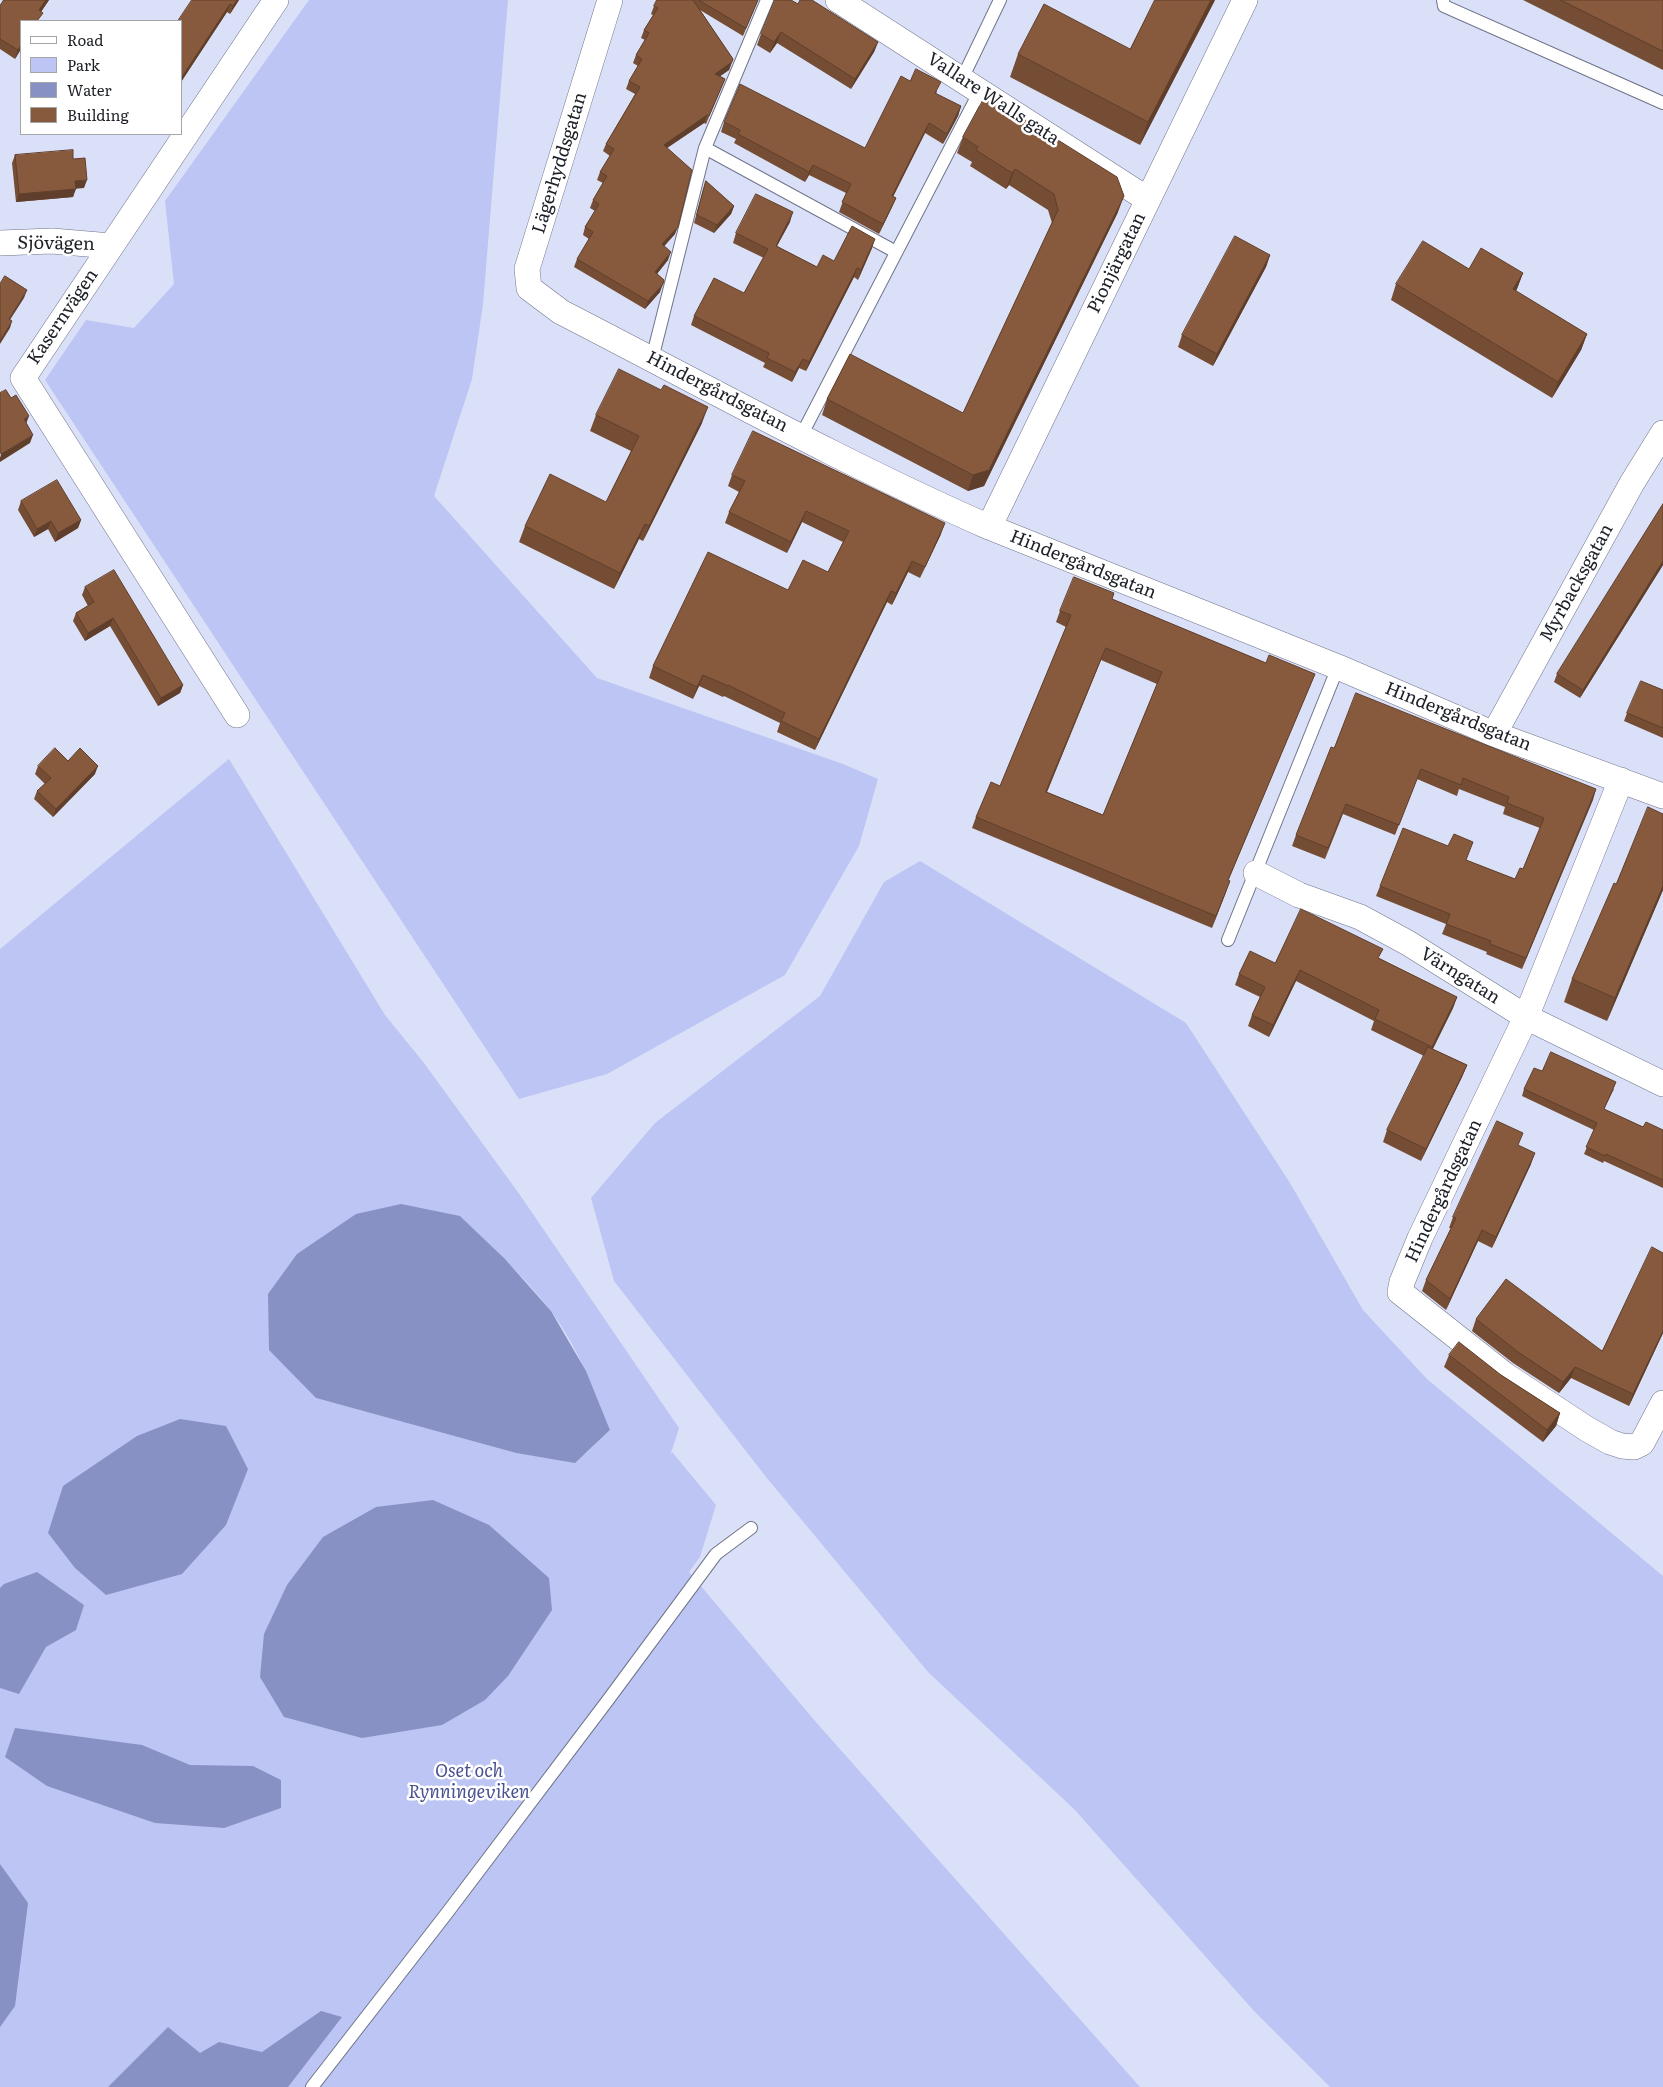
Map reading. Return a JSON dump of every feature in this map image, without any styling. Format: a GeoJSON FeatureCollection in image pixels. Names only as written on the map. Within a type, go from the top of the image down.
{"type":"FeatureCollection","features":[{"type":"Feature","properties":{"kind":"street","name":"Kasernvägen"},"geometry":{"type":"LineString","coordinates":[[237,715],[23,378],[276,0]]}},
{"type":"Feature","properties":{"kind":"street","name":"Lägerhyddsgatan"},"geometry":{"type":"LineString","coordinates":[[561,312],[529,288],[527,269],[610,0]]}},
{"type":"Feature","properties":{"kind":"street","name":"Vallare Walls gata"},"geometry":{"type":"LineString","coordinates":[[838,0],[1148,199]]}},
{"type":"Feature","properties":{"kind":"street","name":"Pionjärgatan"},"geometry":{"type":"LineString","coordinates":[[989,526],[1245,0]]}},
{"type":"Feature","properties":{"kind":"street","name":"Sjövägen"},"geometry":{"type":"LineString","coordinates":[[0,243],[52,241],[111,246]]}},
{"type":"Feature","properties":{"kind":"street","name":"Hindergårdsgatan"},"geometry":{"type":"LineString","coordinates":[[561,312],[801,436],[946,508],[1338,667],[1494,734],[1663,796]]}},
{"type":"Feature","properties":{"kind":"street","name":"Myrbacksgatan"},"geometry":{"type":"LineString","coordinates":[[1494,734],[1632,483],[1663,433]]}},
{"type":"Feature","properties":{"kind":"street","name":"Hindergårdsgatan"},"geometry":{"type":"LineString","coordinates":[[1621,780],[1526,1017],[1420,1238],[1402,1282],[1400,1292],[1505,1375],[1610,1442],[1634,1447],[1642,1443],[1663,1403]]}},
{"type":"Feature","properties":{"kind":"street","name":"Värngatan"},"geometry":{"type":"LineString","coordinates":[[1256,873],[1299,895],[1360,917],[1408,943],[1526,1017],[1661,1077]]}},
{"type":"Feature","properties":{"kind":"lane"},"geometry":{"type":"LineString","coordinates":[[652,359],[705,148],[767,0]]}},
{"type":"Feature","properties":{"kind":"lane"},"geometry":{"type":"LineString","coordinates":[[801,436],[896,252],[971,85],[1000,0]]}},
{"type":"Feature","properties":{"kind":"lane"},"geometry":{"type":"LineString","coordinates":[[1442,0],[1444,6],[1663,103]]}},
{"type":"Feature","properties":{"kind":"lane"},"geometry":{"type":"LineString","coordinates":[[705,148],[896,252]]}},
{"type":"Feature","properties":{"kind":"lane"},"geometry":{"type":"LineString","coordinates":[[1228,940],[1338,667]]}},
{"type":"Feature","properties":{"kind":"lane"},"geometry":{"type":"LineString","coordinates":[[312,2087],[477,1874],[716,1554],[751,1528]]}},
{"type":"Feature","properties":{"kind":"green space"},"geometry":{"type":"Polygon","coordinates":[[[309,0],[508,0],[483,304],[472,379],[434,496],[597,678],[843,764],[878,779],[859,846],[785,975],[607,1074],[519,1099],[45,380],[86,320],[134,328],[174,284],[165,201],[309,0]]]}},
{"type":"Feature","properties":{"kind":"green space","name":"Oset och Rynningeviken"},"geometry":{"type":"Polygon","coordinates":[[[229,759],[385,1015],[424,1063],[520,1195],[679,1428],[670,1456],[672,1452],[716,1505],[700,1557],[689,1572],[815,1721],[1140,2087],[0,2087],[0,949],[229,759]],[[460,1216],[316,1398],[516,1453],[553,1459],[585,1454],[610,1430],[577,1353],[560,1324],[540,1297],[460,1216]]]}},
{"type":"Feature","properties":{"kind":"green space"},"geometry":{"type":"Polygon","coordinates":[[[920,861],[1186,1023],[1290,1183],[1363,1310],[1427,1379],[1663,1576],[1663,2087],[1330,2087],[1254,2011],[1074,1809],[928,1672],[766,1477],[614,1281],[591,1198],[655,1123],[820,996],[884,882],[920,861]]]}},
{"type":"Feature","properties":{"kind":"water"},"geometry":{"type":"Polygon","coordinates":[[[401,1204],[460,1216],[505,1259],[551,1311],[586,1371],[610,1430],[575,1463],[516,1453],[316,1398],[269,1350],[268,1294],[297,1254],[356,1214],[401,1204]]]}},
{"type":"Feature","properties":{"kind":"water"},"geometry":{"type":"Polygon","coordinates":[[[180,1419],[226,1426],[248,1469],[226,1525],[182,1574],[106,1595],[75,1568],[48,1533],[63,1486],[137,1436],[180,1419]]]}},
{"type":"Feature","properties":{"kind":"water"},"geometry":{"type":"Polygon","coordinates":[[[433,1500],[489,1525],[549,1578],[552,1610],[508,1676],[485,1700],[442,1725],[362,1738],[284,1717],[260,1677],[264,1634],[287,1585],[323,1537],[376,1507],[433,1500]]]}},
{"type":"Feature","properties":{"kind":"water"},"geometry":{"type":"Polygon","coordinates":[[[37,1572],[84,1605],[76,1630],[46,1647],[19,1694],[0,1688],[0,1588],[4,1584],[37,1572]]]}},
{"type":"Feature","properties":{"kind":"water"},"geometry":{"type":"Polygon","coordinates":[[[15,1728],[142,1745],[190,1765],[253,1766],[281,1780],[281,1808],[224,1828],[155,1823],[47,1786],[5,1757],[15,1728]]]}},
{"type":"Feature","properties":{"kind":"water"},"geometry":{"type":"Polygon","coordinates":[[[0,1864],[28,1903],[15,2006],[0,2027],[0,1864]]]}},
{"type":"Feature","properties":{"kind":"water"},"geometry":{"type":"Polygon","coordinates":[[[321,2011],[342,2017],[288,2087],[108,2087],[168,2027],[200,2053],[219,2042],[262,2052],[321,2011]]]}},
{"type":"Feature","properties":{"kind":"building"},"geometry":{"type":"Polygon","coordinates":[[[4,0],[46,0],[39,10],[43,13],[38,20],[20,20],[20,47],[18,50],[0,39],[0,6],[4,0]]]}},
{"type":"Feature","properties":{"kind":"building"},"geometry":{"type":"Polygon","coordinates":[[[192,0],[237,0],[233,6],[230,4],[182,77],[182,20],[179,20],[192,0]]]}},
{"type":"Feature","properties":{"kind":"building"},"geometry":{"type":"Polygon","coordinates":[[[657,0],[693,0],[733,59],[732,62],[715,74],[725,79],[709,116],[707,115],[664,145],[692,170],[678,227],[662,244],[671,252],[655,272],[664,280],[663,284],[648,301],[577,259],[593,232],[585,227],[599,204],[593,200],[607,176],[600,172],[614,149],[606,144],[640,87],[629,81],[642,59],[636,55],[649,33],[644,30],[658,8],[654,6],[657,0]]]}},
{"type":"Feature","properties":{"kind":"building"},"geometry":{"type":"Polygon","coordinates":[[[699,0],[758,0],[746,28],[699,0]]]}},
{"type":"Feature","properties":{"kind":"building"},"geometry":{"type":"Polygon","coordinates":[[[775,0],[791,0],[798,4],[800,0],[812,0],[878,42],[855,79],[781,32],[774,42],[761,34],[775,0]]]}},
{"type":"Feature","properties":{"kind":"building"},"geometry":{"type":"Polygon","coordinates":[[[1155,0],[1211,0],[1148,122],[1018,54],[1044,4],[1130,49],[1155,0]]]}},
{"type":"Feature","properties":{"kind":"building"},"geometry":{"type":"Polygon","coordinates":[[[1561,0],[1663,0],[1663,51],[1561,0]]]}},
{"type":"Feature","properties":{"kind":"building"},"geometry":{"type":"Polygon","coordinates":[[[916,69],[941,82],[935,93],[961,106],[947,134],[929,123],[892,196],[896,198],[883,224],[842,202],[851,184],[813,165],[809,172],[738,134],[740,130],[724,122],[740,84],[865,148],[901,76],[910,81],[916,69]]]}},
{"type":"Feature","properties":{"kind":"building"},"geometry":{"type":"Polygon","coordinates":[[[986,95],[1117,177],[1124,196],[989,470],[973,475],[827,399],[850,354],[963,413],[1058,210],[1054,194],[1015,169],[1012,173],[976,150],[978,147],[963,137],[986,95]]]}},
{"type":"Feature","properties":{"kind":"building"},"geometry":{"type":"Polygon","coordinates":[[[73,150],[73,159],[85,158],[87,180],[75,181],[76,189],[19,194],[15,155],[73,150]]]}},
{"type":"Feature","properties":{"kind":"building"},"geometry":{"type":"Polygon","coordinates":[[[706,181],[734,206],[717,225],[697,215],[706,181]]]}},
{"type":"Feature","properties":{"kind":"building"},"geometry":{"type":"Polygon","coordinates":[[[756,194],[793,212],[776,246],[817,267],[823,255],[834,261],[852,226],[875,239],[861,270],[857,268],[809,362],[803,359],[795,372],[767,358],[769,353],[694,316],[714,278],[744,293],[768,249],[736,233],[756,194]]]}},
{"type":"Feature","properties":{"kind":"building"},"geometry":{"type":"Polygon","coordinates":[[[1235,236],[1270,255],[1217,354],[1182,335],[1235,236]]]}},
{"type":"Feature","properties":{"kind":"building"},"geometry":{"type":"Polygon","coordinates":[[[1423,241],[1469,269],[1481,248],[1523,273],[1513,289],[1587,334],[1558,382],[1396,284],[1423,241]]]}},
{"type":"Feature","properties":{"kind":"building"},"geometry":{"type":"Polygon","coordinates":[[[5,276],[27,290],[9,319],[12,321],[0,341],[0,284],[5,276]]]}},
{"type":"Feature","properties":{"kind":"building"},"geometry":{"type":"Polygon","coordinates":[[[619,369],[661,390],[664,385],[708,407],[649,526],[645,524],[620,573],[525,526],[550,474],[606,502],[639,436],[596,415],[619,369]]]}},
{"type":"Feature","properties":{"kind":"building"},"geometry":{"type":"Polygon","coordinates":[[[6,390],[11,398],[16,395],[29,416],[24,419],[33,435],[1,454],[0,393],[6,390]]]}},
{"type":"Feature","properties":{"kind":"building"},"geometry":{"type":"Polygon","coordinates":[[[753,431],[945,523],[925,567],[912,561],[896,593],[891,591],[819,739],[781,721],[785,713],[728,685],[703,675],[697,687],[653,666],[708,552],[788,590],[803,560],[828,572],[849,531],[806,511],[791,542],[729,512],[745,481],[732,475],[753,431]]]}},
{"type":"Feature","properties":{"kind":"building"},"geometry":{"type":"Polygon","coordinates":[[[57,480],[81,520],[58,533],[51,521],[37,529],[21,501],[57,480]]]}},
{"type":"Feature","properties":{"kind":"building"},"geometry":{"type":"Polygon","coordinates":[[[1663,504],[1663,561],[1583,690],[1557,674],[1663,504]]]}},
{"type":"Feature","properties":{"kind":"building"},"geometry":{"type":"Polygon","coordinates":[[[114,570],[183,685],[161,698],[113,618],[88,633],[76,613],[94,602],[85,587],[114,570]]]}},
{"type":"Feature","properties":{"kind":"building"},"geometry":{"type":"Polygon","coordinates":[[[1074,577],[1114,593],[1112,599],[1266,663],[1269,655],[1315,674],[1228,880],[1230,881],[1216,916],[976,817],[991,782],[1000,786],[1071,615],[1060,611],[1074,577]],[[1106,648],[1046,792],[1103,815],[1162,672],[1106,648]]]}},
{"type":"Feature","properties":{"kind":"building"},"geometry":{"type":"Polygon","coordinates":[[[1641,681],[1663,690],[1663,728],[1627,713],[1641,681]]]}},
{"type":"Feature","properties":{"kind":"building"},"geometry":{"type":"Polygon","coordinates":[[[1356,693],[1596,789],[1526,958],[1490,944],[1491,941],[1446,924],[1450,914],[1380,886],[1403,828],[1448,846],[1454,834],[1473,842],[1466,860],[1515,879],[1520,868],[1523,869],[1544,818],[1507,803],[1509,797],[1463,778],[1461,785],[1421,769],[1399,825],[1346,804],[1328,848],[1296,835],[1331,747],[1334,748],[1356,693]]]}},
{"type":"Feature","properties":{"kind":"building"},"geometry":{"type":"Polygon","coordinates":[[[55,748],[68,761],[80,748],[98,766],[56,809],[37,791],[51,778],[38,766],[55,748]]]}},
{"type":"Feature","properties":{"kind":"building"},"geometry":{"type":"Polygon","coordinates":[[[1648,807],[1663,814],[1663,886],[1615,998],[1572,979],[1614,883],[1616,884],[1648,807]]]}},
{"type":"Feature","properties":{"kind":"building"},"geometry":{"type":"Polygon","coordinates":[[[1301,909],[1383,949],[1378,958],[1457,997],[1432,1047],[1375,1019],[1379,1010],[1300,970],[1273,1025],[1252,1015],[1265,987],[1239,974],[1250,951],[1275,963],[1301,909]]]}},
{"type":"Feature","properties":{"kind":"building"},"geometry":{"type":"Polygon","coordinates":[[[1428,1047],[1467,1065],[1426,1149],[1387,1130],[1428,1047]]]}},
{"type":"Feature","properties":{"kind":"building"},"geometry":{"type":"Polygon","coordinates":[[[1551,1052],[1616,1082],[1604,1109],[1643,1127],[1646,1122],[1663,1130],[1663,1180],[1586,1147],[1597,1123],[1524,1089],[1534,1068],[1542,1071],[1551,1052]]]}},
{"type":"Feature","properties":{"kind":"building"},"geometry":{"type":"Polygon","coordinates":[[[1497,1121],[1523,1133],[1518,1145],[1535,1153],[1496,1237],[1482,1230],[1450,1299],[1426,1280],[1456,1218],[1453,1217],[1497,1121]]]}},
{"type":"Feature","properties":{"kind":"building"},"geometry":{"type":"Polygon","coordinates":[[[1652,1247],[1663,1253],[1663,1331],[1633,1394],[1575,1367],[1563,1382],[1518,1352],[1476,1319],[1506,1279],[1602,1351],[1652,1247]]]}},
{"type":"Feature","properties":{"kind":"building"},"geometry":{"type":"Polygon","coordinates":[[[1459,1342],[1501,1375],[1560,1413],[1547,1430],[1449,1355],[1459,1342]]]}}]}
